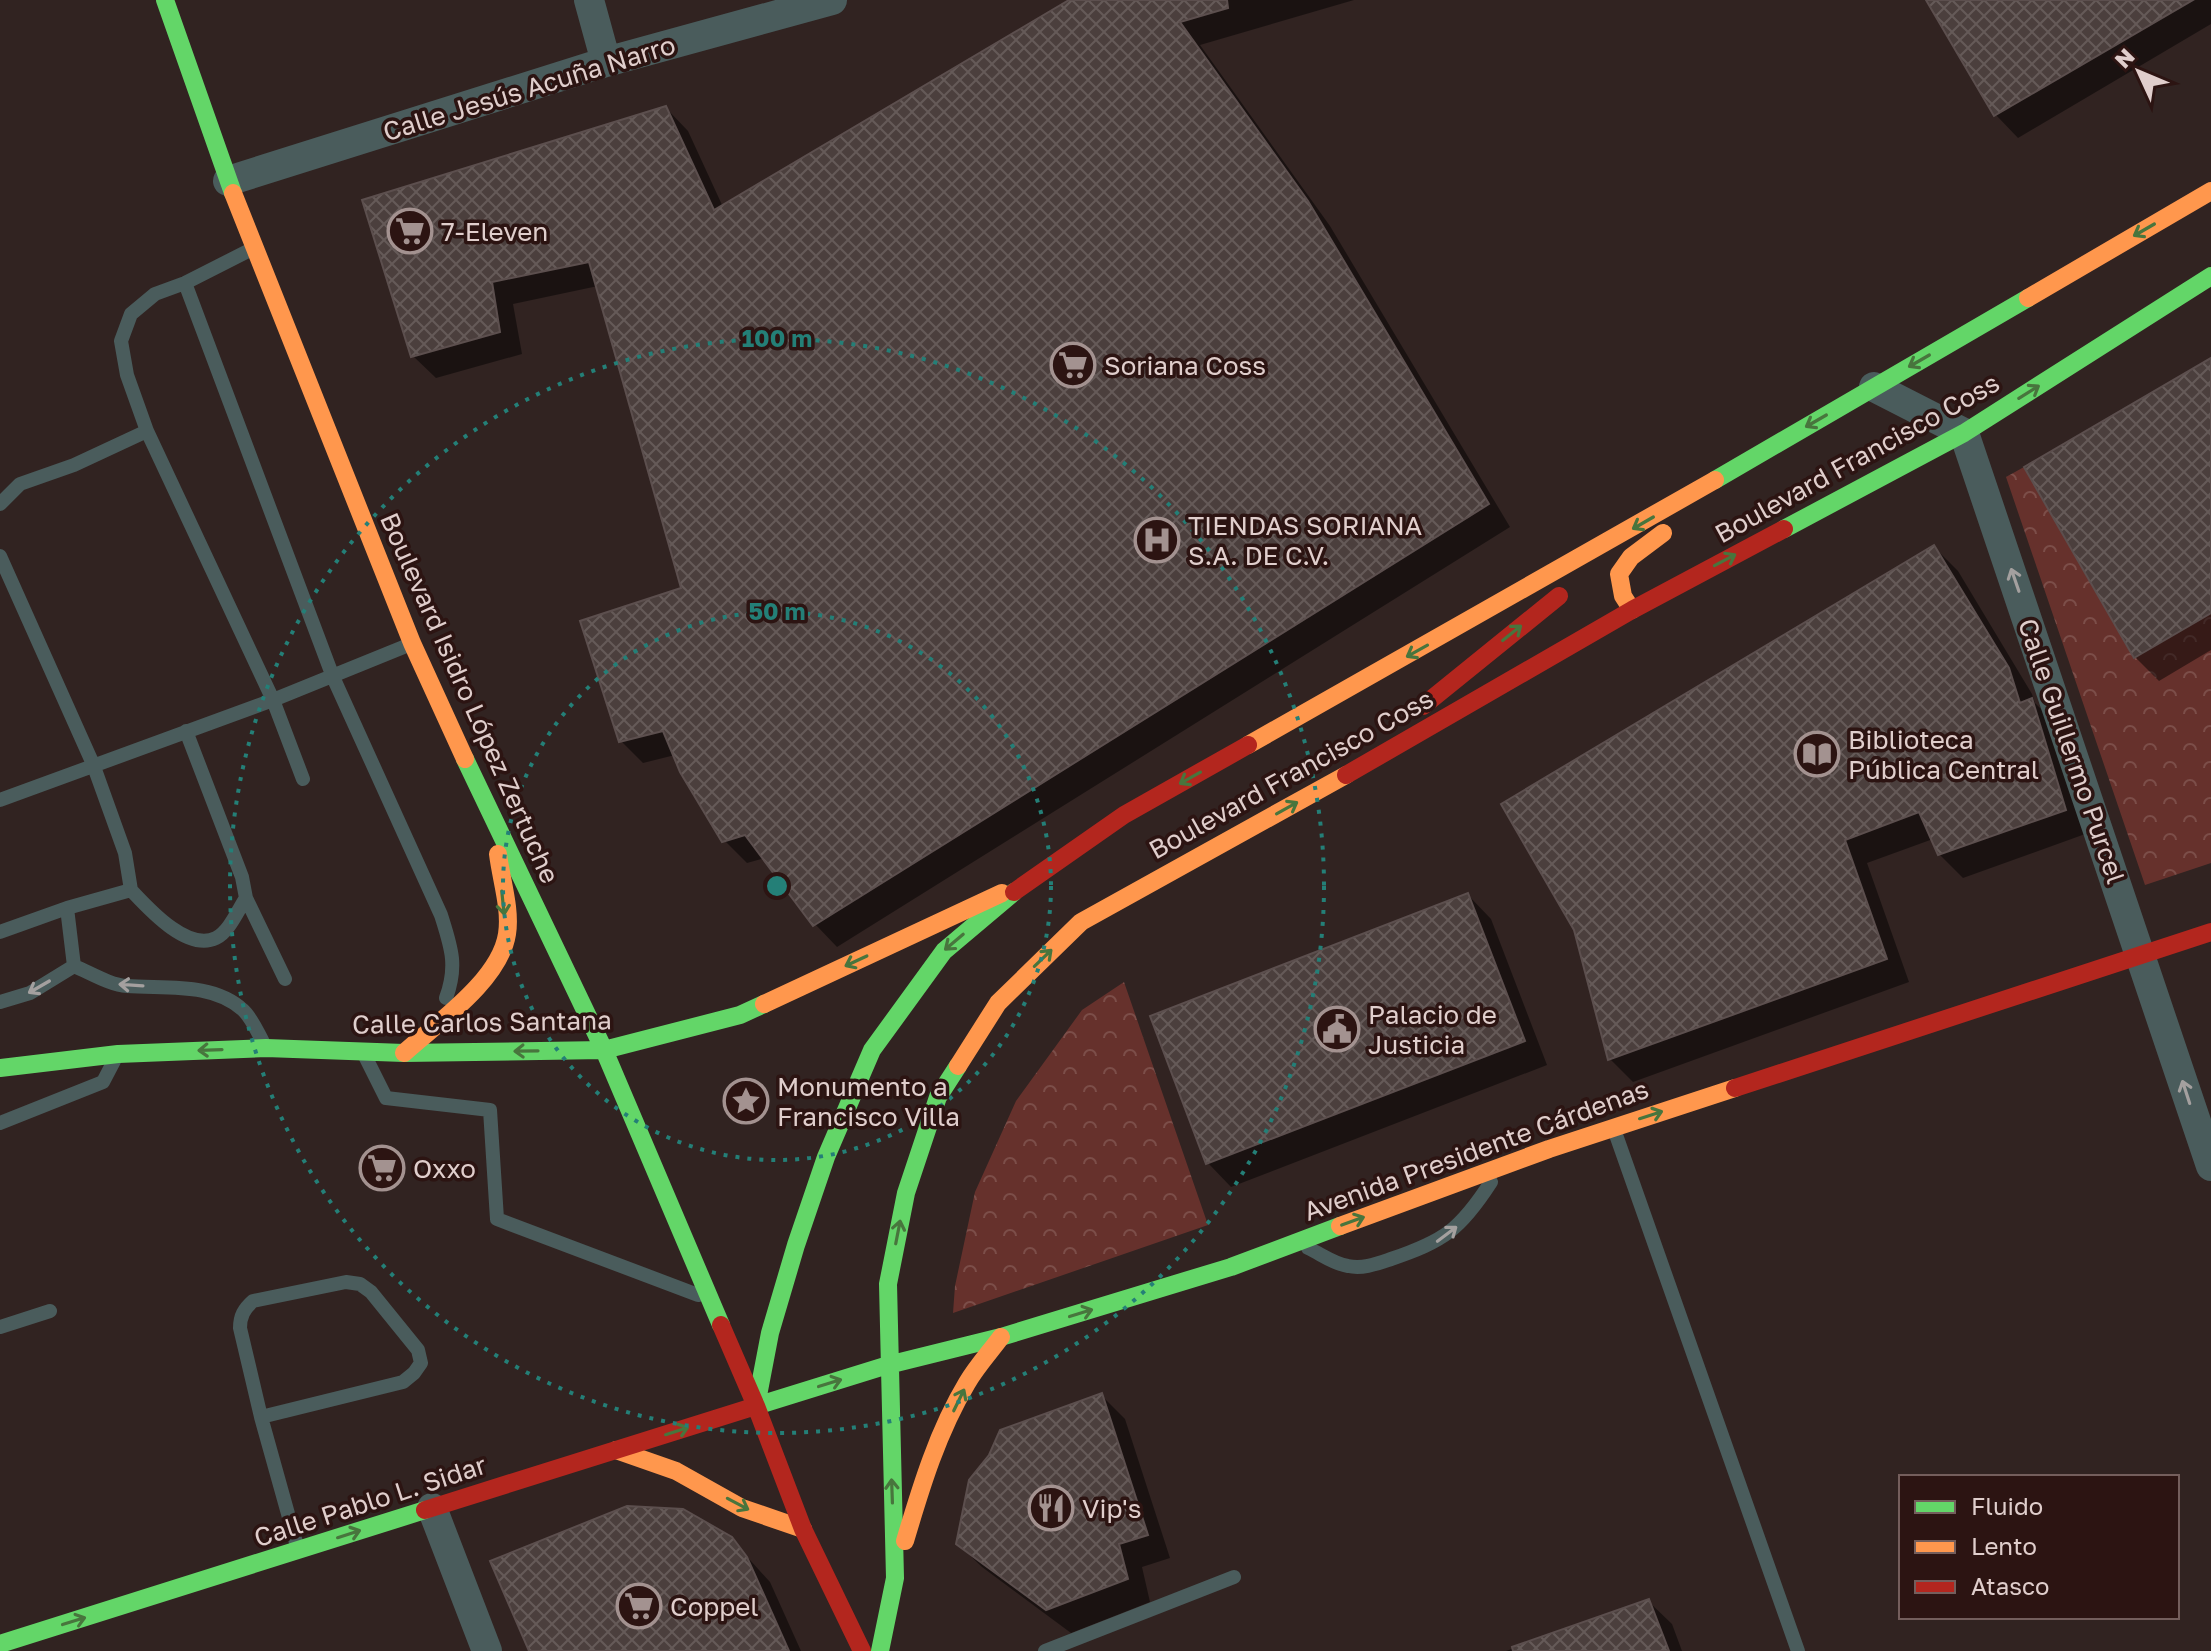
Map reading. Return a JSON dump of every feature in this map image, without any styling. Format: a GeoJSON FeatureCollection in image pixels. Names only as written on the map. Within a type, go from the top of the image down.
{"type":"FeatureCollection","features":[{"type":"Feature","properties":{"kind":"main road","name":"Boulevard Isidro López Zertuche"},"geometry":{"type":"LineString","coordinates":[[170,4],[228,181],[412,643],[495,825],[604,1050],[756,1406],[803,1529],[862,1651]]}},
{"type":"Feature","properties":{"kind":"main road","name":"Boulevard Francisco Coss"},"geometry":{"type":"LineString","coordinates":[[756,1406],[770,1333],[796,1245],[826,1157],[872,1050],[944,951],[1028,880],[1124,815],[1583,557],[2211,191]]}},
{"type":"Feature","properties":{"kind":"main road","name":"Boulevard Francisco Coss"},"geometry":{"type":"LineString","coordinates":[[880,1651],[895,1578],[888,1284],[906,1193],[938,1097],[998,1003],[1081,922],[1322,789],[1632,610],[1964,433],[2211,276]]}},
{"type":"Feature","properties":{"kind":"main road"},"geometry":{"type":"LineString","coordinates":[[1632,610],[1619,590],[1617,577],[1621,566],[1759,455]]}},
{"type":"Feature","properties":{"kind":"main road"},"geometry":{"type":"LineString","coordinates":[[1322,789],[1559,596],[1573,581],[1583,557]]}},
{"type":"Feature","properties":{"kind":"main road"},"geometry":{"type":"LineString","coordinates":[[404,1053],[488,976],[507,933],[495,825]]}},
{"type":"Feature","properties":{"kind":"main road","name":"Calle Carlos Santana"},"geometry":{"type":"LineString","coordinates":[[0,1068],[118,1054],[266,1048],[404,1053],[604,1050],[740,1015],[1028,880]]}},
{"type":"Feature","properties":{"kind":"main road","name":"Avenida Presidente Cárdenas"},"geometry":{"type":"LineString","coordinates":[[756,1406],[888,1365],[1001,1337],[1231,1267],[1613,1128],[2211,932]]}},
{"type":"Feature","properties":{"kind":"main road"},"geometry":{"type":"LineString","coordinates":[[895,1578],[917,1497],[945,1429],[967,1383],[1001,1337]]}},
{"type":"Feature","properties":{"kind":"main road","name":"Calle Pablo L. Sidar"},"geometry":{"type":"LineString","coordinates":[[0,1644],[756,1406]]}},
{"type":"Feature","properties":{"kind":"main road"},"geometry":{"type":"LineString","coordinates":[[616,1450],[676,1471],[742,1508],[803,1529]]}},
{"type":"Feature","properties":{"kind":"street"},"geometry":{"type":"LineString","coordinates":[[589,0],[606,62]]}},
{"type":"Feature","properties":{"kind":"street","name":"Calle Jesús Acuña Narro"},"geometry":{"type":"LineString","coordinates":[[228,181],[606,62],[832,0]]}},
{"type":"Feature","properties":{"kind":"street"},"geometry":{"type":"LineString","coordinates":[[1874,387],[1964,433]]}},
{"type":"Feature","properties":{"kind":"street","name":"Calle Guillermo Purcel"},"geometry":{"type":"LineString","coordinates":[[1964,433],[2211,1166]]}},
{"type":"Feature","properties":{"kind":"street"},"geometry":{"type":"LineString","coordinates":[[432,1508],[487,1651]]}},
{"type":"Feature","properties":{"kind":"lane"},"geometry":{"type":"LineString","coordinates":[[254,248],[185,283],[155,294],[131,314],[121,341],[127,375],[147,431],[273,700],[303,779]]}},
{"type":"Feature","properties":{"kind":"lane"},"geometry":{"type":"LineString","coordinates":[[185,283],[333,677],[441,915],[452,951],[453,977],[438,1021]]}},
{"type":"Feature","properties":{"kind":"lane"},"geometry":{"type":"LineString","coordinates":[[0,504],[20,484],[74,465],[147,431]]}},
{"type":"Feature","properties":{"kind":"lane"},"geometry":{"type":"LineString","coordinates":[[0,556],[93,764],[125,853],[131,890],[171,928],[203,940],[216,938],[230,924],[246,898]]}},
{"type":"Feature","properties":{"kind":"lane"},"geometry":{"type":"LineString","coordinates":[[0,800],[273,700],[412,643]]}},
{"type":"Feature","properties":{"kind":"lane"},"geometry":{"type":"LineString","coordinates":[[186,731],[242,877],[246,898],[285,979]]}},
{"type":"Feature","properties":{"kind":"lane"},"geometry":{"type":"LineString","coordinates":[[0,932],[131,890]]}},
{"type":"Feature","properties":{"kind":"lane"},"geometry":{"type":"LineString","coordinates":[[67,908],[74,966]]}},
{"type":"Feature","properties":{"kind":"lane"},"geometry":{"type":"LineString","coordinates":[[0,1002],[30,993],[74,966]]}},
{"type":"Feature","properties":{"kind":"lane"},"geometry":{"type":"LineString","coordinates":[[74,966],[125,986],[161,985],[229,999],[245,1011],[266,1048]]}},
{"type":"Feature","properties":{"kind":"lane"},"geometry":{"type":"LineString","coordinates":[[363,1052],[386,1098],[490,1110],[497,1219],[711,1300]]}},
{"type":"Feature","properties":{"kind":"lane"},"geometry":{"type":"LineString","coordinates":[[0,1123],[103,1082],[118,1054]]}},
{"type":"Feature","properties":{"kind":"lane"},"geometry":{"type":"LineString","coordinates":[[1613,1128],[1798,1651]]}},
{"type":"Feature","properties":{"kind":"lane"},"geometry":{"type":"LineString","coordinates":[[1298,1242],[1332,1261],[1367,1267],[1431,1245],[1450,1233],[1472,1212],[1502,1166]]}},
{"type":"Feature","properties":{"kind":"lane"},"geometry":{"type":"LineString","coordinates":[[261,1417],[403,1382],[421,1363],[418,1350],[371,1292],[360,1284],[346,1282],[253,1301],[240,1317],[261,1417],[298,1551]]}},
{"type":"Feature","properties":{"kind":"lane"},"geometry":{"type":"LineString","coordinates":[[0,1327],[50,1311]]}},
{"type":"Feature","properties":{"kind":"lane"},"geometry":{"type":"LineString","coordinates":[[1045,1651],[1234,1577]]}},
{"type":"Feature","properties":{"kind":"green space"},"geometry":{"type":"Polygon","coordinates":[[[2024,467],[2134,658],[2211,613],[2211,863],[2145,885],[2006,477],[2024,467]]]}},
{"type":"Feature","properties":{"kind":"green space"},"geometry":{"type":"Polygon","coordinates":[[[1124,982],[1208,1225],[953,1313],[955,1286],[975,1192],[1016,1101],[1082,1010],[1124,982]]]}},
{"type":"Feature","properties":{"kind":"building","name":"Soriana Coss"},"geometry":{"type":"Polygon","coordinates":[[[1069,0],[1227,0],[1228,8],[1180,22],[1308,201],[1489,504],[813,926],[745,835],[722,842],[680,772],[663,731],[619,742],[580,621],[681,588],[589,262],[492,282],[500,332],[411,357],[362,200],[666,106],[714,210],[1069,0]]]}},
{"type":"Feature","properties":{"kind":"building"},"geometry":{"type":"Polygon","coordinates":[[[1926,0],[2193,0],[1994,116],[1926,0]]]}},
{"type":"Feature","properties":{"kind":"building"},"geometry":{"type":"Polygon","coordinates":[[[2211,358],[2211,613],[2134,658],[2024,467],[2211,358]]]}},
{"type":"Feature","properties":{"kind":"building","name":"Biblioteca Pública Central"},"geometry":{"type":"Polygon","coordinates":[[[1934,545],[2009,668],[2020,703],[2032,698],[2066,810],[1938,855],[1919,812],[1845,840],[1887,959],[1608,1060],[1574,930],[1501,804],[1934,545]]]}},
{"type":"Feature","properties":{"kind":"building","name":"Palacio de Justicia"},"geometry":{"type":"Polygon","coordinates":[[[1468,893],[1525,1041],[1206,1164],[1150,1016],[1468,893]]]}},
{"type":"Feature","properties":{"kind":"building","name":"Vip's"},"geometry":{"type":"Polygon","coordinates":[[[1102,1393],[1148,1535],[1119,1544],[1128,1579],[1046,1610],[956,1544],[969,1480],[989,1455],[1000,1430],[1102,1393]]]}},
{"type":"Feature","properties":{"kind":"building","name":"Coppel"},"geometry":{"type":"Polygon","coordinates":[[[627,1506],[683,1509],[732,1537],[747,1557],[789,1651],[529,1651],[490,1561],[627,1506]]]}},
{"type":"Feature","properties":{"kind":"building"},"geometry":{"type":"Polygon","coordinates":[[[1649,1599],[1669,1651],[1513,1651],[1512,1647],[1649,1599]]]}},
{"type":"Feature","properties":{"kind":"traffic: fast"},"geometry":{"type":"LineString","coordinates":[[165,0],[233,193]]}},
{"type":"Feature","properties":{"kind":"traffic: fast"},"geometry":{"type":"LineString","coordinates":[[1784,529],[1964,433],[2211,276]]}},
{"type":"Feature","properties":{"kind":"traffic: fast"},"geometry":{"type":"LineString","coordinates":[[1715,480],[2028,298]]}},
{"type":"Feature","properties":{"kind":"traffic: fast"},"geometry":{"type":"LineString","coordinates":[[465,759],[604,1050],[721,1325]]}},
{"type":"Feature","properties":{"kind":"traffic: fast"},"geometry":{"type":"LineString","coordinates":[[756,1406],[770,1333],[796,1245],[826,1157],[872,1050],[944,951],[1014,892]]}},
{"type":"Feature","properties":{"kind":"traffic: fast"},"geometry":{"type":"LineString","coordinates":[[0,1068],[118,1054],[266,1048],[404,1053],[604,1050],[740,1015],[764,1004]]}},
{"type":"Feature","properties":{"kind":"traffic: fast"},"geometry":{"type":"LineString","coordinates":[[880,1651],[895,1578],[888,1284],[906,1193],[938,1097],[958,1066]]}},
{"type":"Feature","properties":{"kind":"traffic: fast"},"geometry":{"type":"LineString","coordinates":[[756,1406],[888,1365],[1001,1337],[1231,1267],[1340,1226]]}},
{"type":"Feature","properties":{"kind":"traffic: fast"},"geometry":{"type":"LineString","coordinates":[[0,1644],[425,1510]]}},
{"type":"Feature","properties":{"kind":"traffic: slow"},"geometry":{"type":"LineString","coordinates":[[2028,298],[2211,191]]}},
{"type":"Feature","properties":{"kind":"traffic: slow"},"geometry":{"type":"LineString","coordinates":[[233,193],[412,643],[465,759]]}},
{"type":"Feature","properties":{"kind":"traffic: slow"},"geometry":{"type":"LineString","coordinates":[[1248,745],[1715,480]]}},
{"type":"Feature","properties":{"kind":"traffic: slow"},"geometry":{"type":"LineString","coordinates":[[1632,610],[1623,596],[1619,574],[1631,557],[1663,533]]}},
{"type":"Feature","properties":{"kind":"traffic: slow"},"geometry":{"type":"LineString","coordinates":[[958,1066],[998,1003],[1081,922],[1346,775]]}},
{"type":"Feature","properties":{"kind":"traffic: slow"},"geometry":{"type":"LineString","coordinates":[[404,1053],[465,1000],[493,968],[502,951],[508,914],[498,854]]}},
{"type":"Feature","properties":{"kind":"traffic: slow"},"geometry":{"type":"LineString","coordinates":[[764,1004],[1002,893]]}},
{"type":"Feature","properties":{"kind":"traffic: slow"},"geometry":{"type":"LineString","coordinates":[[1340,1226],[1549,1149],[1735,1088]]}},
{"type":"Feature","properties":{"kind":"traffic: slow"},"geometry":{"type":"LineString","coordinates":[[905,1541],[947,1420],[971,1377],[1001,1337]]}},
{"type":"Feature","properties":{"kind":"traffic: slow"},"geometry":{"type":"LineString","coordinates":[[616,1450],[676,1471],[742,1508],[803,1529]]}},
{"type":"Feature","properties":{"kind":"traffic: jam"},"geometry":{"type":"LineString","coordinates":[[1346,775],[1632,610],[1784,529]]}},
{"type":"Feature","properties":{"kind":"traffic: jam"},"geometry":{"type":"LineString","coordinates":[[1423,706],[1559,596]]}},
{"type":"Feature","properties":{"kind":"traffic: jam"},"geometry":{"type":"LineString","coordinates":[[1014,892],[1124,815],[1248,745]]}},
{"type":"Feature","properties":{"kind":"traffic: jam"},"geometry":{"type":"LineString","coordinates":[[1735,1088],[2211,932]]}},
{"type":"Feature","properties":{"kind":"traffic: jam"},"geometry":{"type":"LineString","coordinates":[[425,1510],[756,1406],[721,1325]]}},
{"type":"Feature","properties":{"kind":"traffic: jam"},"geometry":{"type":"LineString","coordinates":[[756,1406],[803,1529],[862,1651]]}},
{"type":"Feature","properties":{"kind":"place","name":"7-Eleven"},"geometry":{"type":"Point","coordinates":[410,231]}},
{"type":"Feature","properties":{"kind":"place","name":"Soriana Coss"},"geometry":{"type":"Point","coordinates":[1073,365]}},
{"type":"Feature","properties":{"kind":"place","name":"TIENDAS SORIANA S.A. DE C.V."},"geometry":{"type":"Point","coordinates":[1157,540]}},
{"type":"Feature","properties":{"kind":"place","name":"Biblioteca Pública Central"},"geometry":{"type":"Point","coordinates":[1817,754]}},
{"type":"Feature","properties":{"kind":"place","name":"Palacio de Justicia"},"geometry":{"type":"Point","coordinates":[1337,1029]}},
{"type":"Feature","properties":{"kind":"place","name":"Monumento a Francisco Villa"},"geometry":{"type":"Point","coordinates":[746,1101]}},
{"type":"Feature","properties":{"kind":"place","name":"Oxxo"},"geometry":{"type":"Point","coordinates":[382,1168]}},
{"type":"Feature","properties":{"kind":"place","name":"Vip's"},"geometry":{"type":"Point","coordinates":[1051,1508]}},
{"type":"Feature","properties":{"kind":"place","name":"Coppel"},"geometry":{"type":"Point","coordinates":[639,1606]}}]}
